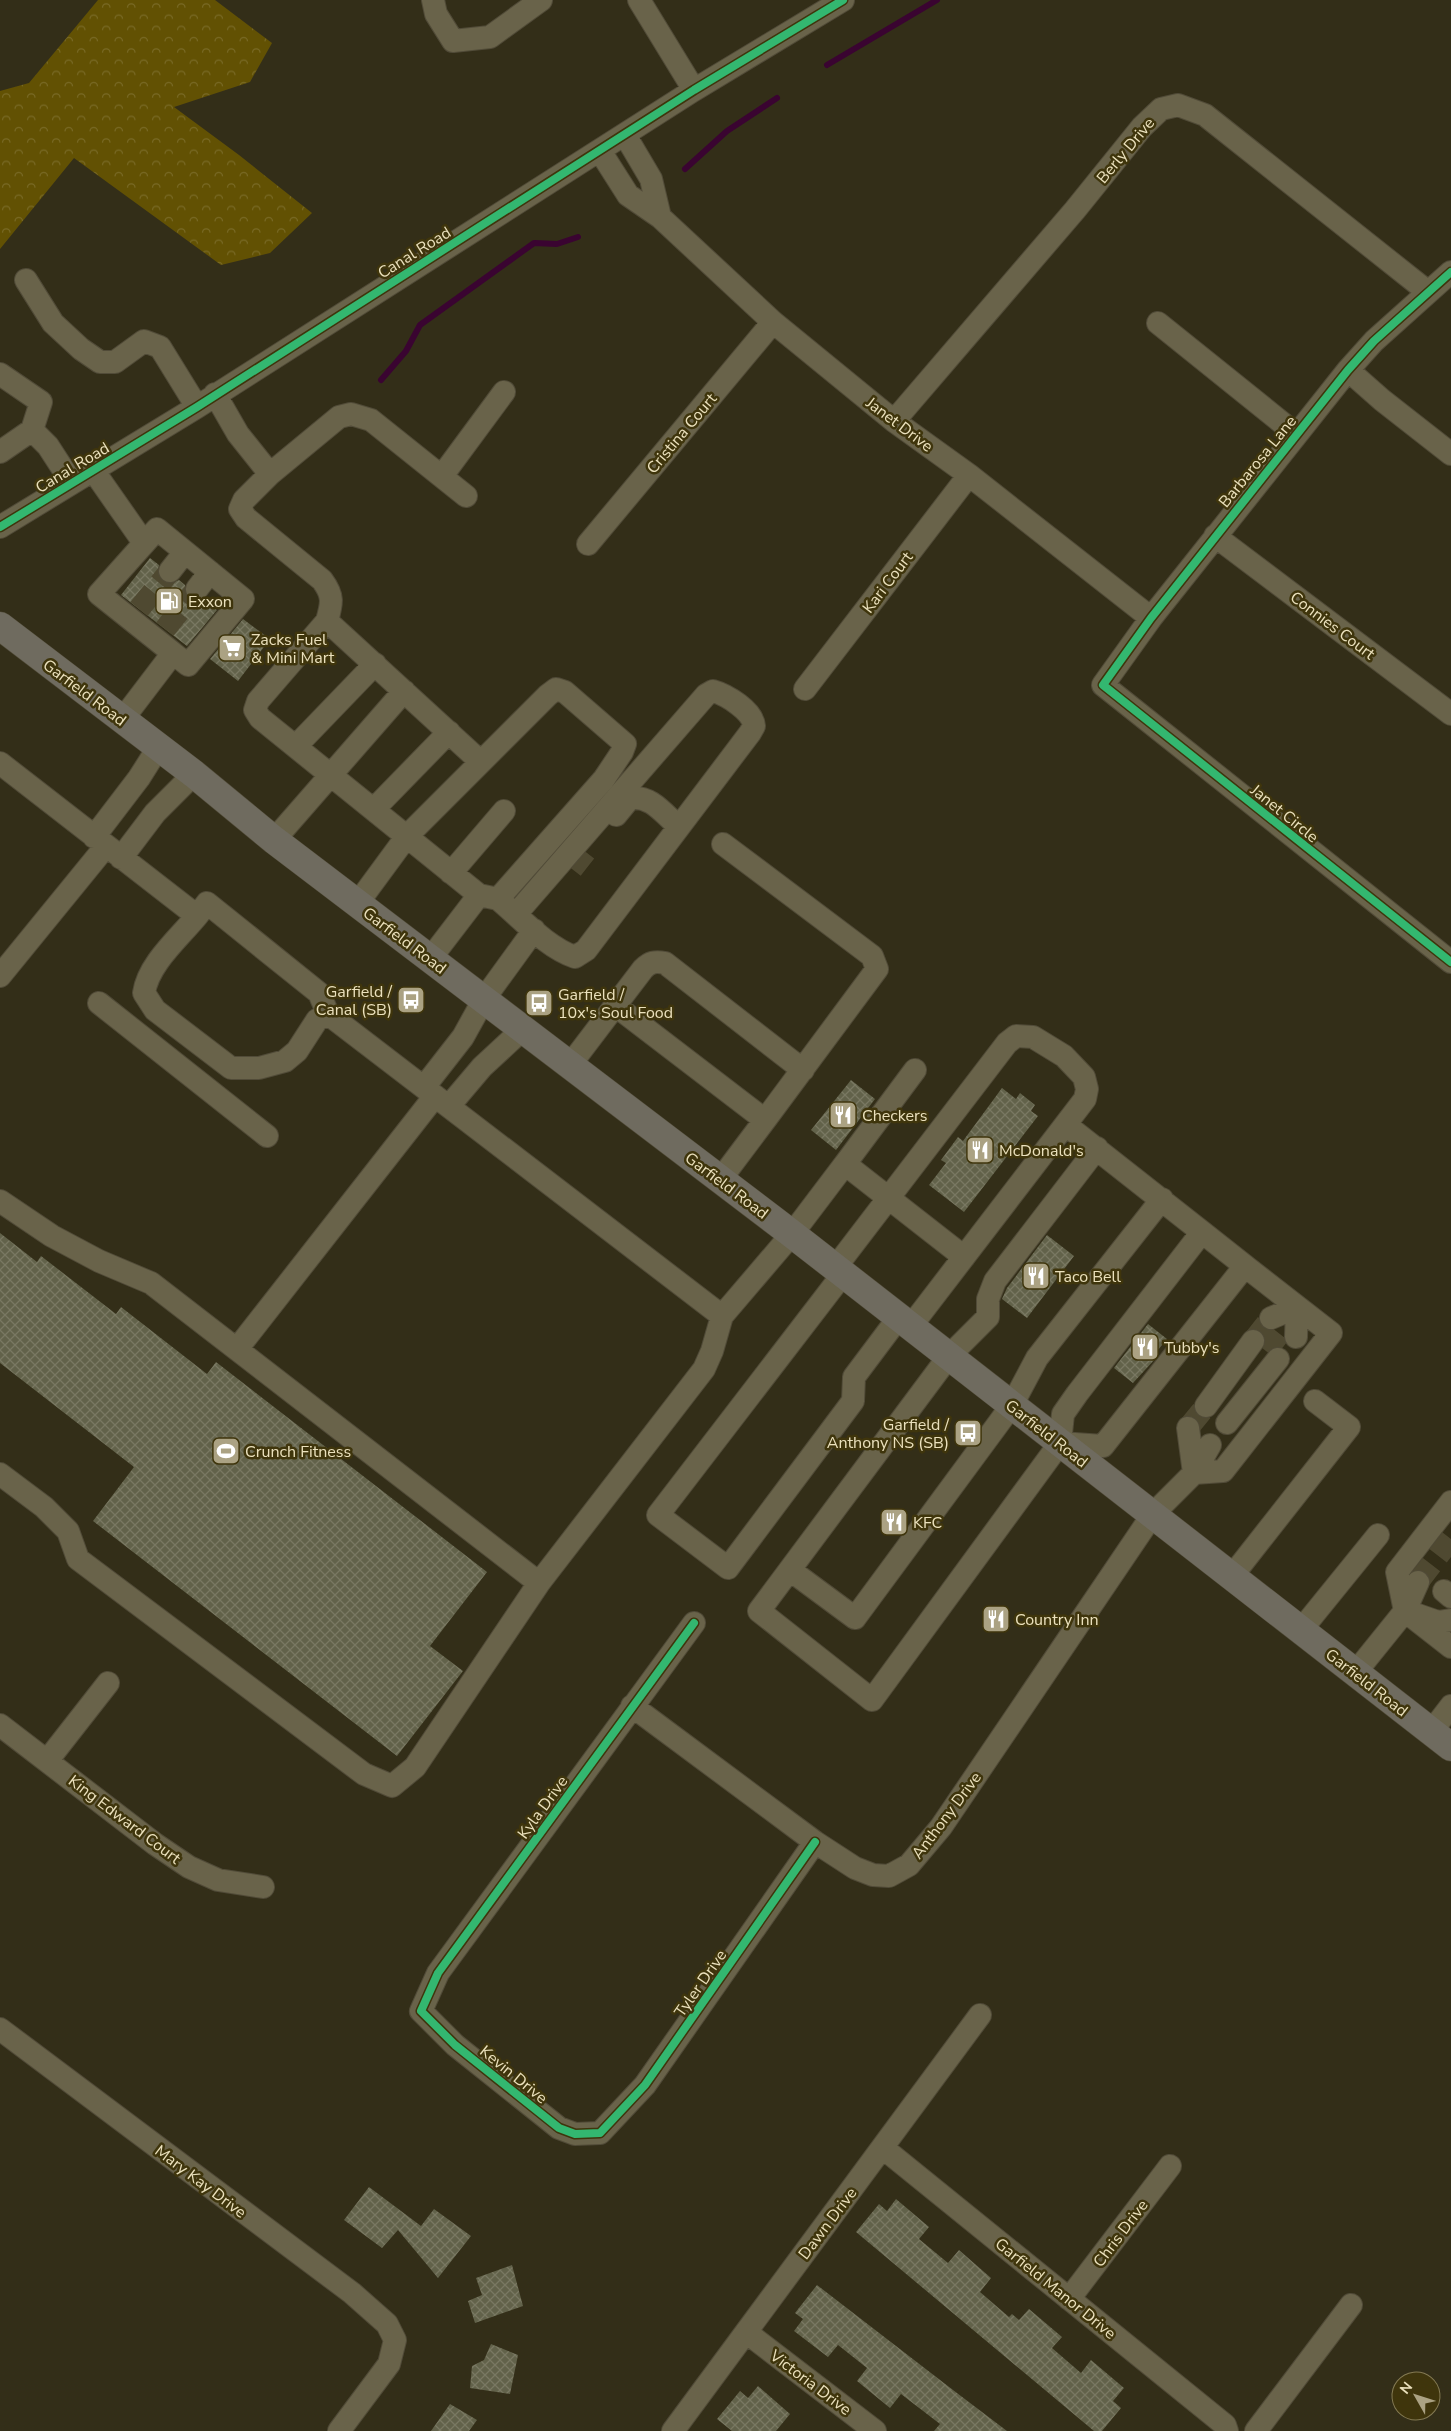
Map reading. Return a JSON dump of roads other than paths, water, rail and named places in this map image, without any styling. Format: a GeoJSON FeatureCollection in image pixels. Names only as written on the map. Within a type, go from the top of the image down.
{"type":"FeatureCollection","features":[{"type":"Feature","properties":{"kind":"main road","name":"Garfield Road"},"geometry":{"type":"LineString","coordinates":[[0,626],[194,774],[274,840],[357,904],[950,1356],[1441,1740]]}},
{"type":"Feature","properties":{"kind":"street"},"geometry":{"type":"LineString","coordinates":[[433,0],[436,14],[453,41],[490,37],[541,0]]}},
{"type":"Feature","properties":{"kind":"street"},"geometry":{"type":"LineString","coordinates":[[639,0],[694,90]]}},
{"type":"Feature","properties":{"kind":"street","name":"Canal Road"},"geometry":{"type":"LineString","coordinates":[[0,527],[206,401],[694,90],[843,0]]}},
{"type":"Feature","properties":{"kind":"street","name":"Berly Drive"},"geometry":{"type":"LineString","coordinates":[[894,421],[1069,218],[1142,127],[1161,109],[1171,105],[1189,108],[1205,115],[1428,292]]}},
{"type":"Feature","properties":{"kind":"street"},"geometry":{"type":"LineString","coordinates":[[625,134],[652,179],[660,217]]}},
{"type":"Feature","properties":{"kind":"street","name":"Janet Drive"},"geometry":{"type":"LineString","coordinates":[[600,151],[628,195],[660,217],[773,322],[894,421],[969,475],[1151,618]]}},
{"type":"Feature","properties":{"kind":"street","name":"Barbarosa Lane"},"geometry":{"type":"LineString","coordinates":[[1103,685],[1151,618],[1348,370],[1374,341],[1451,272]]}},
{"type":"Feature","properties":{"kind":"street"},"geometry":{"type":"LineString","coordinates":[[26,280],[53,324],[81,349],[100,362],[114,362],[144,341],[160,347],[206,401],[238,434],[270,474]]}},
{"type":"Feature","properties":{"kind":"street","name":"Cristina Court"},"geometry":{"type":"LineString","coordinates":[[588,544],[773,322]]}},
{"type":"Feature","properties":{"kind":"street"},"geometry":{"type":"LineString","coordinates":[[1158,323],[1296,434]]}},
{"type":"Feature","properties":{"kind":"street"},"geometry":{"type":"LineString","coordinates":[[1348,370],[1451,454]]}},
{"type":"Feature","properties":{"kind":"street"},"geometry":{"type":"LineString","coordinates":[[0,374],[41,402],[32,430],[2,447]]}},
{"type":"Feature","properties":{"kind":"street"},"geometry":{"type":"LineString","coordinates":[[442,476],[504,392]]}},
{"type":"Feature","properties":{"kind":"street"},"geometry":{"type":"LineString","coordinates":[[466,496],[371,420],[351,414],[339,417],[270,474],[244,500],[240,509],[246,518],[322,580],[330,591],[332,605],[327,621],[258,701],[255,710],[260,718],[452,872],[516,914],[565,954],[575,957],[586,950],[754,726],[750,715],[720,693],[713,691],[706,695],[516,914]]}},
{"type":"Feature","properties":{"kind":"street"},"geometry":{"type":"LineString","coordinates":[[32,430],[48,446],[72,483]]}},
{"type":"Feature","properties":{"kind":"street"},"geometry":{"type":"LineString","coordinates":[[93,470],[144,543]]}},
{"type":"Feature","properties":{"kind":"street","name":"Kari Court"},"geometry":{"type":"LineString","coordinates":[[805,689],[969,475]]}},
{"type":"Feature","properties":{"kind":"street"},"geometry":{"type":"LineString","coordinates":[[157,529],[185,552],[203,580],[243,599],[188,665],[135,614],[99,594],[144,543],[157,529]]}},
{"type":"Feature","properties":{"kind":"street","name":"Connies Court"},"geometry":{"type":"LineString","coordinates":[[1215,536],[1451,714]]}},
{"type":"Feature","properties":{"kind":"street"},"geometry":{"type":"LineString","coordinates":[[170,571],[185,552]]}},
{"type":"Feature","properties":{"kind":"street"},"geometry":{"type":"LineString","coordinates":[[327,621],[481,762]]}},
{"type":"Feature","properties":{"kind":"street"},"geometry":{"type":"LineString","coordinates":[[122,720],[165,641]]}},
{"type":"Feature","properties":{"kind":"street"},"geometry":{"type":"LineString","coordinates":[[296,746],[374,664]]}},
{"type":"Feature","properties":{"kind":"street","name":"Janet Circle"},"geometry":{"type":"LineString","coordinates":[[1103,685],[1451,962]]}},
{"type":"Feature","properties":{"kind":"street"},"geometry":{"type":"LineString","coordinates":[[357,904],[407,836],[548,695],[556,689],[565,692],[620,737],[624,744],[622,752],[604,779],[430,959]]}},
{"type":"Feature","properties":{"kind":"street"},"geometry":{"type":"LineString","coordinates":[[274,840],[404,692]]}},
{"type":"Feature","properties":{"kind":"street"},"geometry":{"type":"LineString","coordinates":[[374,809],[449,732]]}},
{"type":"Feature","properties":{"kind":"street"},"geometry":{"type":"LineString","coordinates":[[107,847],[139,778],[158,748]]}},
{"type":"Feature","properties":{"kind":"street"},"geometry":{"type":"LineString","coordinates":[[0,763],[177,903],[197,916]]}},
{"type":"Feature","properties":{"kind":"street"},"geometry":{"type":"LineString","coordinates":[[0,976],[107,847],[154,813],[194,774]]}},
{"type":"Feature","properties":{"kind":"street"},"geometry":{"type":"LineString","coordinates":[[586,851],[630,798],[640,797],[649,800],[679,827]]}},
{"type":"Feature","properties":{"kind":"street"},"geometry":{"type":"LineString","coordinates":[[452,872],[504,811]]}},
{"type":"Feature","properties":{"kind":"street"},"geometry":{"type":"LineString","coordinates":[[720,1180],[878,969],[872,956],[722,844]]}},
{"type":"Feature","properties":{"kind":"street"},"geometry":{"type":"LineString","coordinates":[[543,884],[553,883],[564,878],[572,869]]}},
{"type":"Feature","properties":{"kind":"street"},"geometry":{"type":"LineString","coordinates":[[328,1014],[317,1020],[297,1051],[285,1062],[259,1068],[231,1068],[155,1010],[144,993],[145,984],[155,966],[207,903],[319,993],[328,1014],[722,1316]]}},
{"type":"Feature","properties":{"kind":"street"},"geometry":{"type":"LineString","coordinates":[[237,1349],[436,1096],[463,1037],[484,999],[534,930]]}},
{"type":"Feature","properties":{"kind":"street"},"geometry":{"type":"LineString","coordinates":[[570,1065],[649,963],[656,961],[664,963],[803,1070]]}},
{"type":"Feature","properties":{"kind":"street"},"geometry":{"type":"LineString","coordinates":[[99,1003],[267,1136]]}},
{"type":"Feature","properties":{"kind":"street"},"geometry":{"type":"LineString","coordinates":[[616,1006],[765,1120]]}},
{"type":"Feature","properties":{"kind":"street"},"geometry":{"type":"LineString","coordinates":[[436,1096],[482,1066],[523,1029]]}},
{"type":"Feature","properties":{"kind":"street"},"geometry":{"type":"LineString","coordinates":[[1016,1036],[1033,1037],[1049,1045],[1064,1056],[1084,1077],[1087,1089],[1085,1099],[1066,1125],[964,1257],[854,1377],[853,1401],[728,1568],[658,1515],[839,1271],[888,1198],[1007,1043],[1016,1036]]}},
{"type":"Feature","properties":{"kind":"street"},"geometry":{"type":"LineString","coordinates":[[0,1474],[44,1508],[68,1530],[78,1559],[364,1774],[392,1786],[416,1767],[540,1583],[704,1368],[712,1350],[722,1316],[792,1234],[915,1070]]}},
{"type":"Feature","properties":{"kind":"street"},"geometry":{"type":"LineString","coordinates":[[1066,1125],[1331,1333],[1223,1472],[1194,1473]]}},
{"type":"Feature","properties":{"kind":"street"},"geometry":{"type":"LineString","coordinates":[[1097,1148],[995,1281],[988,1299],[988,1317],[950,1356],[758,1611],[872,1700],[1060,1443],[1064,1414],[1202,1232]]}},
{"type":"Feature","properties":{"kind":"street"},"geometry":{"type":"LineString","coordinates":[[845,1164],[964,1257]]}},
{"type":"Feature","properties":{"kind":"street"},"geometry":{"type":"LineString","coordinates":[[790,1570],[855,1618],[1012,1405],[1037,1358],[1162,1200]]}},
{"type":"Feature","properties":{"kind":"street"},"geometry":{"type":"LineString","coordinates":[[0,1201],[52,1236],[99,1261],[151,1283],[540,1583]]}},
{"type":"Feature","properties":{"kind":"street"},"geometry":{"type":"LineString","coordinates":[[1060,1443],[1103,1446],[1244,1266]]}},
{"type":"Feature","properties":{"kind":"street"},"geometry":{"type":"LineString","coordinates":[[1284,1328],[1297,1307]]}},
{"type":"Feature","properties":{"kind":"street"},"geometry":{"type":"LineString","coordinates":[[1217,1415],[1266,1350],[1217,1415]]}},
{"type":"Feature","properties":{"kind":"street"},"geometry":{"type":"LineString","coordinates":[[1232,1576],[1349,1427],[1315,1401]]}},
{"type":"Feature","properties":{"kind":"street","name":"Anthony Drive"},"geometry":{"type":"LineString","coordinates":[[632,1706],[815,1842],[855,1868],[873,1876],[889,1876],[909,1865],[941,1827],[1153,1514],[1194,1473],[1199,1436]]}},
{"type":"Feature","properties":{"kind":"street"},"geometry":{"type":"LineString","coordinates":[[1451,1502],[1397,1572],[1405,1611],[1451,1646]]}},
{"type":"Feature","properties":{"kind":"street"},"geometry":{"type":"LineString","coordinates":[[1301,1630],[1378,1535]]}},
{"type":"Feature","properties":{"kind":"street"},"geometry":{"type":"LineString","coordinates":[[1355,1673],[1405,1611],[1418,1582]]}},
{"type":"Feature","properties":{"kind":"street"},"geometry":{"type":"LineString","coordinates":[[1405,1611],[1438,1622],[1451,1620]]}},
{"type":"Feature","properties":{"kind":"street","name":"Kyla Drive"},"geometry":{"type":"LineString","coordinates":[[421,2012],[438,1973],[694,1624]]}},
{"type":"Feature","properties":{"kind":"street"},"geometry":{"type":"LineString","coordinates":[[48,1761],[108,1683]]}},
{"type":"Feature","properties":{"kind":"street"},"geometry":{"type":"LineString","coordinates":[[1441,1740],[1451,1706]]}},
{"type":"Feature","properties":{"kind":"street","name":"King Edward Court"},"geometry":{"type":"LineString","coordinates":[[0,1724],[155,1844],[189,1867],[218,1880],[263,1887]]}},
{"type":"Feature","properties":{"kind":"street","name":"Tyler Drive"},"geometry":{"type":"LineString","coordinates":[[600,2133],[645,2085],[815,1842]]}},
{"type":"Feature","properties":{"kind":"street","name":"Kevin Drive"},"geometry":{"type":"LineString","coordinates":[[421,2012],[455,2045],[560,2128],[575,2134],[600,2133]]}},
{"type":"Feature","properties":{"kind":"street","name":"Dawn Drive"},"geometry":{"type":"LineString","coordinates":[[673,2431],[980,2015]]}},
{"type":"Feature","properties":{"kind":"street","name":"Mary Kay Drive"},"geometry":{"type":"LineString","coordinates":[[0,2029],[352,2294],[387,2324],[395,2340],[389,2364],[339,2431]]}},
{"type":"Feature","properties":{"kind":"street","name":"Garfield Manor Drive"},"geometry":{"type":"LineString","coordinates":[[883,2148],[1225,2425],[1227,2431]]}},
{"type":"Feature","properties":{"kind":"street","name":"Chris Drive"},"geometry":{"type":"LineString","coordinates":[[1070,2299],[1170,2166]]}},
{"type":"Feature","properties":{"kind":"street"},"geometry":{"type":"LineString","coordinates":[[1256,2431],[1351,2305]]}},
{"type":"Feature","properties":{"kind":"street","name":"Victoria Drive"},"geometry":{"type":"LineString","coordinates":[[746,2332],[875,2431]]}},
{"type":"Feature","properties":{"kind":"waterway"},"geometry":{"type":"LineString","coordinates":[[827,65],[937,0]]}},
{"type":"Feature","properties":{"kind":"waterway"},"geometry":{"type":"LineString","coordinates":[[685,169],[727,131],[777,98]]}},
{"type":"Feature","properties":{"kind":"waterway"},"geometry":{"type":"LineString","coordinates":[[381,380],[406,351],[420,325],[534,243],[557,244],[578,237]]}},
{"type":"Feature","properties":{"kind":"tunnel"},"geometry":{"type":"LineString","coordinates":[[139,609],[170,571]]}},
{"type":"Feature","properties":{"kind":"tunnel"},"geometry":{"type":"LineString","coordinates":[[165,629],[197,589]]}},
{"type":"Feature","properties":{"kind":"tunnel"},"geometry":{"type":"LineString","coordinates":[[572,869],[586,851]]}},
{"type":"Feature","properties":{"kind":"tunnel"},"geometry":{"type":"LineString","coordinates":[[1253,1341],[1271,1318]]}},
{"type":"Feature","properties":{"kind":"tunnel"},"geometry":{"type":"LineString","coordinates":[[1266,1351],[1284,1328]]}},
{"type":"Feature","properties":{"kind":"tunnel"},"geometry":{"type":"LineString","coordinates":[[1188,1428],[1206,1406]]}},
{"type":"Feature","properties":{"kind":"tunnel"},"geometry":{"type":"LineString","coordinates":[[1418,1582],[1451,1539]]}},
{"type":"Feature","properties":{"kind":"place","name":"Exxon"},"geometry":{"type":"Point","coordinates":[169,601]}},
{"type":"Feature","properties":{"kind":"place","name":"Zacks Fuel & Mini Mart"},"geometry":{"type":"Point","coordinates":[232,648]}},
{"type":"Feature","properties":{"kind":"place","name":"Garfield / Canal (SB)"},"geometry":{"type":"Point","coordinates":[411,1000]}},
{"type":"Feature","properties":{"kind":"place","name":"Garfield / 10x's Soul Food"},"geometry":{"type":"Point","coordinates":[539,1003]}},
{"type":"Feature","properties":{"kind":"place","name":"Checkers"},"geometry":{"type":"Point","coordinates":[843,1115]}},
{"type":"Feature","properties":{"kind":"place","name":"McDonald's"},"geometry":{"type":"Point","coordinates":[980,1150]}},
{"type":"Feature","properties":{"kind":"place","name":"Taco Bell"},"geometry":{"type":"Point","coordinates":[1036,1276]}},
{"type":"Feature","properties":{"kind":"place","name":"Tubby's"},"geometry":{"type":"Point","coordinates":[1145,1347]}},
{"type":"Feature","properties":{"kind":"place","name":"Garfield / Anthony NS (SB)"},"geometry":{"type":"Point","coordinates":[968,1433]}},
{"type":"Feature","properties":{"kind":"place","name":"Crunch Fitness"},"geometry":{"type":"Point","coordinates":[226,1451]}},
{"type":"Feature","properties":{"kind":"place","name":"KFC"},"geometry":{"type":"Point","coordinates":[894,1522]}},
{"type":"Feature","properties":{"kind":"place","name":"Country Inn"},"geometry":{"type":"Point","coordinates":[996,1619]}}]}
